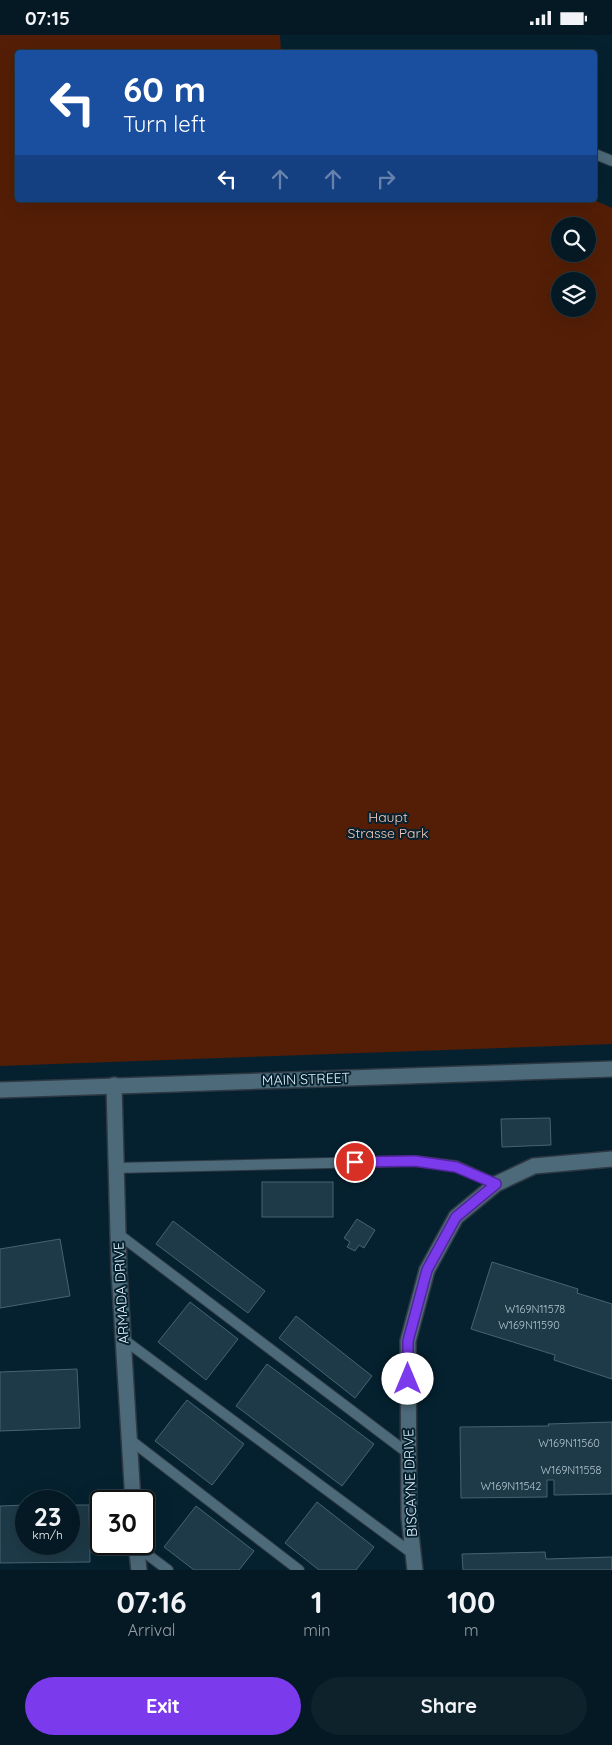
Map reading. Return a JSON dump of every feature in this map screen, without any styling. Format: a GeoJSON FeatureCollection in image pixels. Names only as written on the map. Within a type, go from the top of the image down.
{"type":"FeatureCollection","features":[{"type":"Feature","properties":{"kind":"street","name":"MAIN STREET"},"geometry":{"type":"LineString","coordinates":[[0,1090],[612,1069]]}},
{"type":"Feature","properties":{"kind":"street","name":"ARMADA DRIVE"},"geometry":{"type":"LineString","coordinates":[[114,1085],[115,1168],[132,1490]]}},
{"type":"Feature","properties":{"kind":"street","name":"BISCAYNE DRIVE"},"geometry":{"type":"LineString","coordinates":[[415,1570],[409,1517],[408,1341],[427,1270],[456,1217],[496,1184],[534,1166],[612,1159]]}},
{"type":"Feature","properties":{"kind":"street"},"geometry":{"type":"LineString","coordinates":[[137,1555],[139,1570]]}},
{"type":"Feature","properties":{"kind":"lane"},"geometry":{"type":"LineString","coordinates":[[597,155],[612,161]]}},
{"type":"Feature","properties":{"kind":"lane"},"geometry":{"type":"LineString","coordinates":[[115,1168],[415,1161],[456,1167],[496,1184]]}},
{"type":"Feature","properties":{"kind":"lane"},"geometry":{"type":"LineString","coordinates":[[118,1233],[409,1454]]}},
{"type":"Feature","properties":{"kind":"lane"},"geometry":{"type":"LineString","coordinates":[[123,1339],[414,1554]]}},
{"type":"Feature","properties":{"kind":"lane"},"geometry":{"type":"LineString","coordinates":[[129,1439],[299,1570]]}},
{"type":"Feature","properties":{"kind":"lane"},"geometry":{"type":"LineString","coordinates":[[149,1555],[168,1570]]}},
{"type":"Feature","properties":{"kind":"green space","name":"Haupt Strasse Park"},"geometry":{"type":"Polygon","coordinates":[[[0,35],[280,35],[281,50],[15,50],[15,202],[597,201],[612,208],[612,1044],[0,1066],[0,35]]]}},
{"type":"Feature","properties":{"kind":"building"},"geometry":{"type":"Polygon","coordinates":[[[550,1118],[551,1145],[502,1147],[501,1119],[550,1118]]]}},
{"type":"Feature","properties":{"kind":"building"},"geometry":{"type":"Polygon","coordinates":[[[262,1182],[333,1182],[333,1217],[262,1217],[262,1182]]]}},
{"type":"Feature","properties":{"kind":"building"},"geometry":{"type":"Polygon","coordinates":[[[357,1219],[375,1230],[364,1248],[359,1245],[355,1251],[347,1247],[350,1242],[344,1238],[357,1219]]]}},
{"type":"Feature","properties":{"kind":"building"},"geometry":{"type":"Polygon","coordinates":[[[173,1221],[265,1291],[248,1313],[156,1244],[173,1221]]]}},
{"type":"Feature","properties":{"kind":"building"},"geometry":{"type":"Polygon","coordinates":[[[60,1239],[70,1296],[0,1308],[0,1249],[60,1239]]]}},
{"type":"Feature","properties":{"kind":"building"},"geometry":{"type":"Polygon","coordinates":[[[492,1262],[578,1289],[577,1293],[612,1304],[612,1379],[554,1360],[555,1355],[471,1329],[492,1262]]]}},
{"type":"Feature","properties":{"kind":"building"},"geometry":{"type":"Polygon","coordinates":[[[190,1302],[238,1339],[206,1380],[158,1342],[190,1302]]]}},
{"type":"Feature","properties":{"kind":"building"},"geometry":{"type":"Polygon","coordinates":[[[296,1316],[372,1376],[355,1398],[279,1338],[296,1316]]]}},
{"type":"Feature","properties":{"kind":"building"},"geometry":{"type":"Polygon","coordinates":[[[267,1364],[374,1444],[342,1486],[236,1406],[267,1364]]]}},
{"type":"Feature","properties":{"kind":"building"},"geometry":{"type":"Polygon","coordinates":[[[77,1369],[80,1428],[0,1431],[0,1372],[77,1369]]]}},
{"type":"Feature","properties":{"kind":"building"},"geometry":{"type":"Polygon","coordinates":[[[187,1400],[244,1444],[212,1485],[155,1441],[187,1400]]]}},
{"type":"Feature","properties":{"kind":"building"},"geometry":{"type":"Polygon","coordinates":[[[612,1422],[612,1494],[554,1495],[554,1480],[547,1480],[547,1497],[461,1498],[460,1427],[549,1426],[548,1424],[612,1422]]]}},
{"type":"Feature","properties":{"kind":"building"},"geometry":{"type":"Polygon","coordinates":[[[317,1502],[374,1547],[356,1570],[319,1570],[285,1543],[317,1502]]]}},
{"type":"Feature","properties":{"kind":"building"},"geometry":{"type":"Polygon","coordinates":[[[15,1505],[15,1555],[80,1555],[80,1505],[89,1505],[90,1562],[0,1563],[0,1506],[15,1505]]]}},
{"type":"Feature","properties":{"kind":"building"},"geometry":{"type":"Polygon","coordinates":[[[196,1506],[254,1551],[239,1570],[194,1570],[164,1547],[196,1506]]]}},
{"type":"Feature","properties":{"kind":"building"},"geometry":{"type":"Polygon","coordinates":[[[545,1552],[546,1559],[612,1557],[612,1570],[463,1570],[462,1554],[545,1552]]]}},
{"type":"Feature","properties":{"kind":"route"},"geometry":{"type":"LineString","coordinates":[[355,1162],[415,1161],[456,1167],[496,1184],[456,1217],[427,1270],[408,1341],[408,1379]]}}]}
